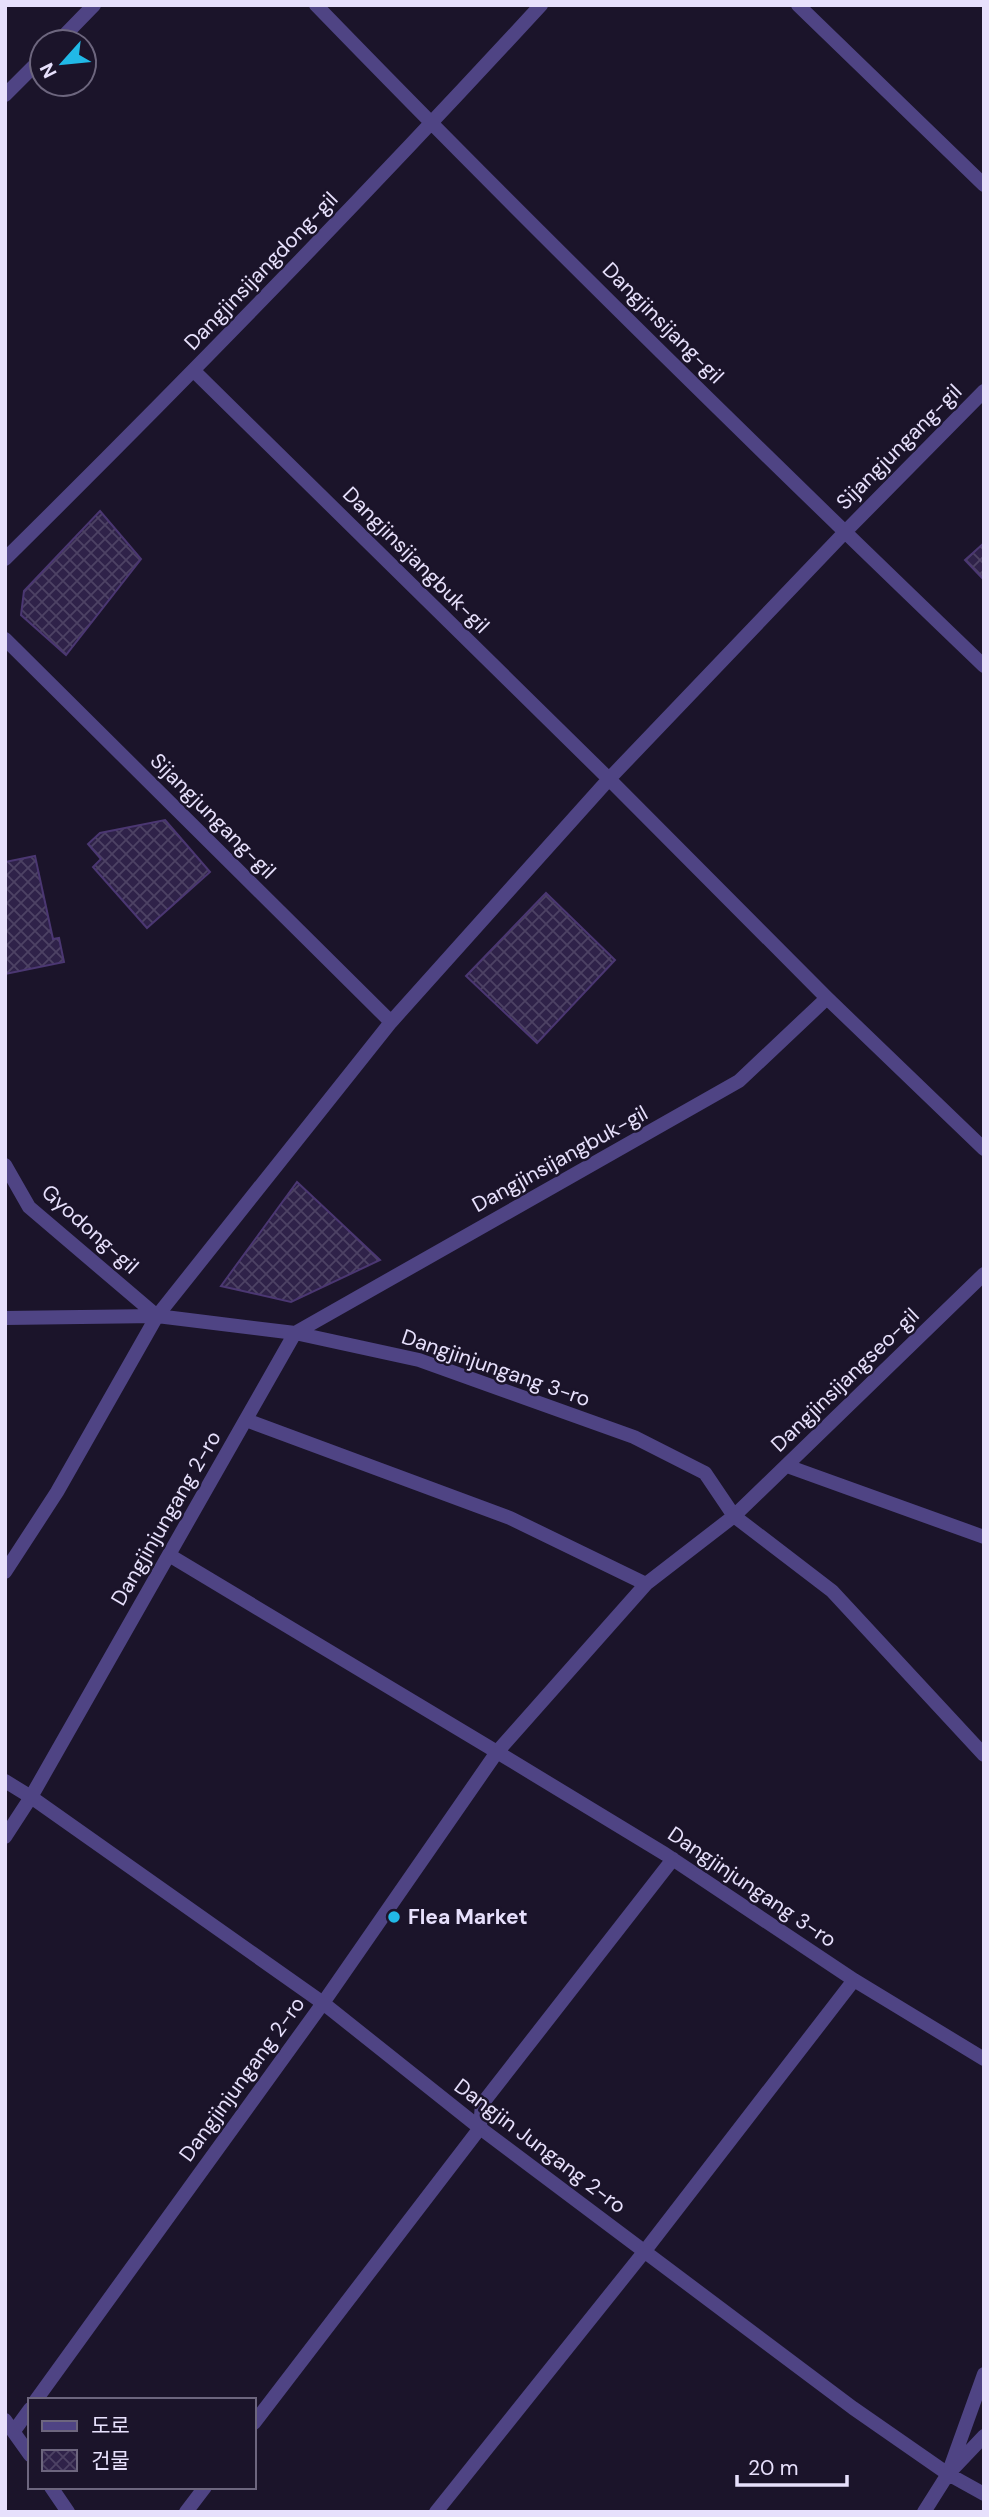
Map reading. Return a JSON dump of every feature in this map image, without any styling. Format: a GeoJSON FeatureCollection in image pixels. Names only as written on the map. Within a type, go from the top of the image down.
{"type":"FeatureCollection","features":[{"type":"Feature","properties":{"kind":"street"},"geometry":{"type":"LineString","coordinates":[[72,28],[94,5]]}},
{"type":"Feature","properties":{"kind":"street","name":"Dangjinsijang-gil"},"geometry":{"type":"LineString","coordinates":[[316,5],[431,124],[984,666]]}},
{"type":"Feature","properties":{"kind":"street","name":"Dangjinsijangdong-gil"},"geometry":{"type":"LineString","coordinates":[[5,559],[194,371],[541,5]]}},
{"type":"Feature","properties":{"kind":"street"},"geometry":{"type":"LineString","coordinates":[[798,5],[984,185]]}},
{"type":"Feature","properties":{"kind":"street"},"geometry":{"type":"LineString","coordinates":[[5,96],[28,72]]}},
{"type":"Feature","properties":{"kind":"street","name":"Dangjinsijangbuk-gil"},"geometry":{"type":"LineString","coordinates":[[194,371],[827,998],[984,1149]]}},
{"type":"Feature","properties":{"kind":"street","name":"Sijangjungang-gil"},"geometry":{"type":"LineString","coordinates":[[845,532],[984,391]]}},
{"type":"Feature","properties":{"kind":"street"},"geometry":{"type":"LineString","coordinates":[[5,1572],[57,1492],[157,1315],[391,1022],[608,779],[845,532]]}},
{"type":"Feature","properties":{"kind":"street","name":"Sijangjungang-gil"},"geometry":{"type":"LineString","coordinates":[[5,639],[391,1022]]}},
{"type":"Feature","properties":{"kind":"street","name":"Dangjinsijangbuk-gil"},"geometry":{"type":"LineString","coordinates":[[295,1332],[739,1082],[827,998]]}},
{"type":"Feature","properties":{"kind":"street","name":"Gyodong-gil"},"geometry":{"type":"LineString","coordinates":[[5,1165],[29,1207],[157,1315]]}},
{"type":"Feature","properties":{"kind":"street","name":"Dangjinsijangseo-gil"},"geometry":{"type":"LineString","coordinates":[[734,1516],[984,1274]]}},
{"type":"Feature","properties":{"kind":"street","name":"Dangjinjungang 3-ro"},"geometry":{"type":"LineString","coordinates":[[5,1318],[157,1315],[295,1332],[419,1360],[634,1437],[705,1474],[734,1516],[832,1591],[984,1755]]}},
{"type":"Feature","properties":{"kind":"street","name":"Dangjinjungang 2-ro"},"geometry":{"type":"LineString","coordinates":[[5,1837],[32,1797],[295,1332]]}},
{"type":"Feature","properties":{"kind":"street"},"geometry":{"type":"LineString","coordinates":[[246,1420],[510,1517],[646,1584]]}},
{"type":"Feature","properties":{"kind":"street"},"geometry":{"type":"LineString","coordinates":[[787,1466],[984,1537]]}},
{"type":"Feature","properties":{"kind":"street"},"geometry":{"type":"LineString","coordinates":[[323,2003],[497,1752],[646,1584],[734,1516]]}},
{"type":"Feature","properties":{"kind":"street","name":"Dangjinjungang 3-ro"},"geometry":{"type":"LineString","coordinates":[[169,1555],[673,1859],[854,1980],[984,2059]]}},
{"type":"Feature","properties":{"kind":"street","name":"Dangjinjungang 2-ro"},"geometry":{"type":"LineString","coordinates":[[5,1781],[32,1797],[323,2003],[37,2398]]}},
{"type":"Feature","properties":{"kind":"street"},"geometry":{"type":"LineString","coordinates":[[256,2420],[480,2128],[482,2104],[673,1859]]}},
{"type":"Feature","properties":{"kind":"street"},"geometry":{"type":"LineString","coordinates":[[436,2512],[644,2252],[854,1980]]}},
{"type":"Feature","properties":{"kind":"street","name":"Dangjin Jungang 2-ro"},"geometry":{"type":"LineString","coordinates":[[323,2003],[480,2128],[853,2408],[948,2473],[984,2494]]}},
{"type":"Feature","properties":{"kind":"street"},"geometry":{"type":"LineString","coordinates":[[924,2512],[948,2473],[984,2374]]}},
{"type":"Feature","properties":{"kind":"street"},"geometry":{"type":"LineString","coordinates":[[28,2411],[9,2426],[28,2452]]}},
{"type":"Feature","properties":{"kind":"street"},"geometry":{"type":"LineString","coordinates":[[948,2473],[984,2436]]}},
{"type":"Feature","properties":{"kind":"street"},"geometry":{"type":"LineString","coordinates":[[52,2489],[68,2512]]}},
{"type":"Feature","properties":{"kind":"street"},"geometry":{"type":"LineString","coordinates":[[186,2512],[203,2489]]}},
{"type":"Feature","properties":{"kind":"building"},"geometry":{"type":"Polygon","coordinates":[[[100,511],[141,559],[66,655],[21,615],[24,591],[100,511]]]}},
{"type":"Feature","properties":{"kind":"building"},"geometry":{"type":"Polygon","coordinates":[[[984,543],[984,580],[965,560],[984,543]]]}},
{"type":"Feature","properties":{"kind":"building"},"geometry":{"type":"Polygon","coordinates":[[[165,820],[210,872],[147,928],[93,867],[101,859],[88,844],[100,833],[165,820]]]}},
{"type":"Feature","properties":{"kind":"building"},"geometry":{"type":"Polygon","coordinates":[[[35,856],[53,939],[59,938],[64,962],[5,974],[5,862],[35,856]]]}},
{"type":"Feature","properties":{"kind":"building"},"geometry":{"type":"Polygon","coordinates":[[[546,893],[615,960],[537,1043],[466,976],[546,893]]]}},
{"type":"Feature","properties":{"kind":"building"},"geometry":{"type":"Polygon","coordinates":[[[297,1182],[380,1260],[291,1302],[221,1286],[297,1182]]]}},
{"type":"Feature","properties":{"kind":"place","name":"Flea Market"},"geometry":{"type":"Point","coordinates":[394,1917]}}]}
